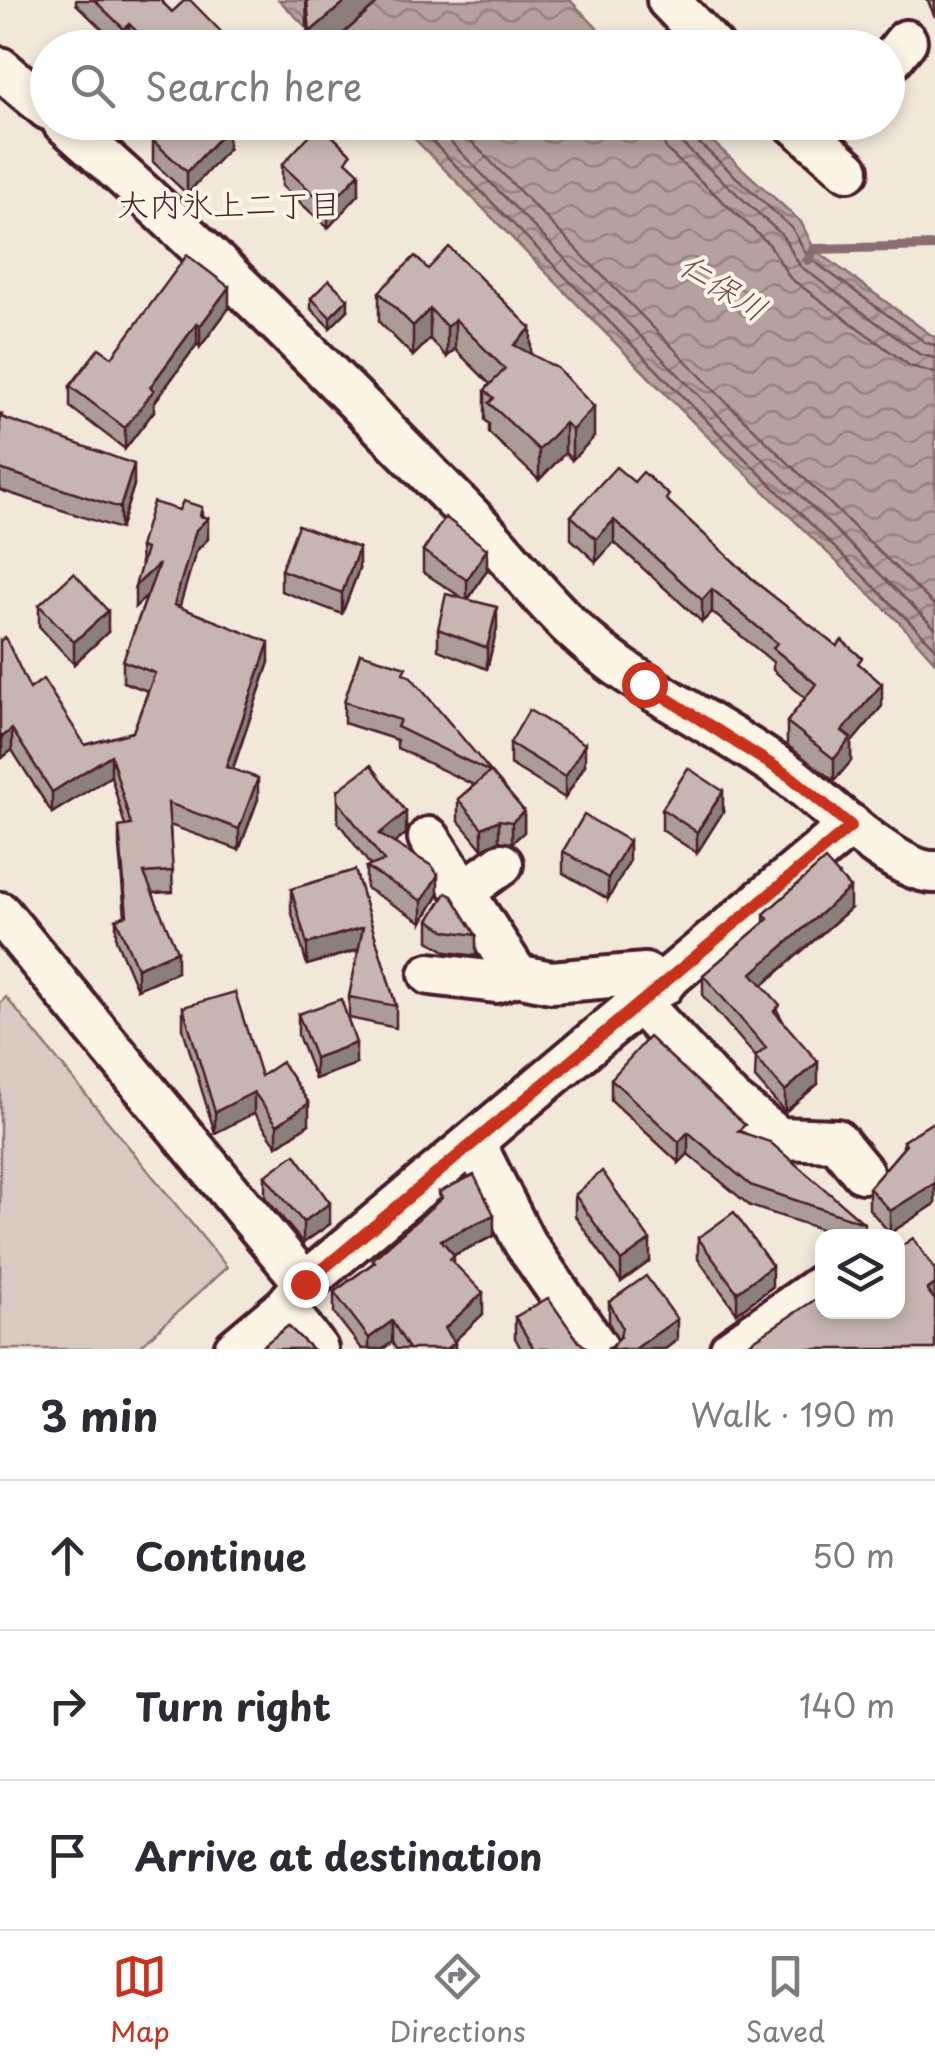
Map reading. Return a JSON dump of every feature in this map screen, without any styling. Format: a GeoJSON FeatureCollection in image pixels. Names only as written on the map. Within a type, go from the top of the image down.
{"type":"FeatureCollection","features":[{"type":"Feature","properties":{"kind":"street"},"geometry":{"type":"LineString","coordinates":[[668,0],[697,30]]}},
{"type":"Feature","properties":{"kind":"street"},"geometry":{"type":"LineString","coordinates":[[0,68],[30,94]]}},
{"type":"Feature","properties":{"kind":"street"},"geometry":{"type":"LineString","coordinates":[[83,140],[372,417],[496,543],[574,630],[644,684],[791,777],[887,853],[926,872],[935,872]]}},
{"type":"Feature","properties":{"kind":"street"},"geometry":{"type":"LineString","coordinates":[[235,1349],[851,826]]}},
{"type":"Feature","properties":{"kind":"street"},"geometry":{"type":"LineString","coordinates":[[429,838],[517,975]]}},
{"type":"Feature","properties":{"kind":"street"},"geometry":{"type":"LineString","coordinates":[[465,891],[502,864]]}},
{"type":"Feature","properties":{"kind":"street"},"geometry":{"type":"LineString","coordinates":[[0,912],[295,1295],[316,1349]]}},
{"type":"Feature","properties":{"kind":"street"},"geometry":{"type":"LineString","coordinates":[[430,974],[496,982],[517,975],[551,982],[645,974],[652,995],[725,1094],[779,1138],[836,1140],[862,1172]]}},
{"type":"Feature","properties":{"kind":"street"},"geometry":{"type":"LineString","coordinates":[[475,1144],[524,1242],[598,1349]]}},
{"type":"Feature","properties":{"kind":"street"},"geometry":{"type":"LineString","coordinates":[[731,1349],[815,1290]]}},
{"type":"Feature","properties":{"kind":"shaded area"},"geometry":{"type":"Polygon","coordinates":[[[6,997],[227,1267],[137,1349],[0,1349],[0,1003],[6,997]]]}},
{"type":"Feature","properties":{"kind":"water"},"geometry":{"type":"Polygon","coordinates":[[[279,0],[570,0],[599,30],[309,30],[279,0]]]}},
{"type":"Feature","properties":{"kind":"water","name":"仁保川"},"geometry":{"type":"Polygon","coordinates":[[[416,140],[711,140],[801,222],[814,249],[935,338],[935,662],[901,624],[699,428],[416,140]]]}},
{"type":"Feature","properties":{"kind":"building"},"geometry":{"type":"Polygon","coordinates":[[[94,0],[160,0],[172,12],[190,0],[219,30],[135,30],[129,24],[124,29],[94,0]]]}},
{"type":"Feature","properties":{"kind":"building"},"geometry":{"type":"Polygon","coordinates":[[[307,0],[347,0],[312,30],[307,0]]]}},
{"type":"Feature","properties":{"kind":"building"},"geometry":{"type":"Polygon","coordinates":[[[154,140],[217,140],[187,172],[154,140]]]}},
{"type":"Feature","properties":{"kind":"building"},"geometry":{"type":"Polygon","coordinates":[[[305,140],[337,140],[351,154],[346,161],[359,173],[328,207],[282,165],[305,140]]]}},
{"type":"Feature","properties":{"kind":"building"},"geometry":{"type":"Polygon","coordinates":[[[449,247],[531,328],[514,345],[557,368],[594,407],[572,430],[565,423],[539,450],[489,403],[494,398],[485,390],[505,369],[455,319],[447,327],[430,309],[413,326],[379,292],[415,256],[428,269],[449,247]]]}},
{"type":"Feature","properties":{"kind":"building"},"geometry":{"type":"Polygon","coordinates":[[[187,255],[229,287],[200,326],[197,323],[125,428],[70,386],[99,348],[112,357],[187,255]]]}},
{"type":"Feature","properties":{"kind":"building"},"geometry":{"type":"Polygon","coordinates":[[[329,280],[348,299],[330,317],[311,298],[329,280]]]}},
{"type":"Feature","properties":{"kind":"building"},"geometry":{"type":"Polygon","coordinates":[[[0,414],[134,464],[120,508],[0,469],[0,414]]]}},
{"type":"Feature","properties":{"kind":"building"},"geometry":{"type":"Polygon","coordinates":[[[616,467],[634,482],[643,472],[669,495],[666,499],[759,585],[837,646],[842,640],[862,658],[858,663],[882,684],[842,731],[851,738],[834,759],[787,722],[816,684],[773,648],[777,643],[712,589],[702,600],[614,520],[596,539],[571,516],[616,467]]]}},
{"type":"Feature","properties":{"kind":"building"},"geometry":{"type":"Polygon","coordinates":[[[183,501],[202,507],[200,516],[208,518],[196,530],[174,605],[269,642],[226,767],[258,778],[239,829],[168,803],[173,871],[144,873],[177,951],[137,968],[116,919],[127,915],[119,827],[131,825],[111,755],[52,792],[12,729],[2,737],[0,733],[0,641],[5,637],[30,689],[43,679],[85,745],[133,732],[155,673],[123,661],[159,564],[135,586],[146,549],[140,547],[153,502],[179,510],[183,501]]]}},
{"type":"Feature","properties":{"kind":"building"},"geometry":{"type":"Polygon","coordinates":[[[445,517],[487,549],[467,580],[423,551],[445,517]]]}},
{"type":"Feature","properties":{"kind":"building"},"geometry":{"type":"Polygon","coordinates":[[[298,525],[359,548],[342,593],[281,570],[298,525]]]}},
{"type":"Feature","properties":{"kind":"building"},"geometry":{"type":"Polygon","coordinates":[[[74,573],[108,611],[74,642],[39,605],[74,573]]]}},
{"type":"Feature","properties":{"kind":"building"},"geometry":{"type":"Polygon","coordinates":[[[446,594],[497,607],[487,648],[438,629],[446,594]]]}},
{"type":"Feature","properties":{"kind":"building"},"geometry":{"type":"Polygon","coordinates":[[[360,653],[406,667],[403,673],[411,677],[524,811],[512,822],[499,820],[482,828],[458,799],[490,772],[397,727],[400,720],[344,702],[360,653]]]}},
{"type":"Feature","properties":{"kind":"building"},"geometry":{"type":"Polygon","coordinates":[[[529,710],[585,744],[565,777],[510,743],[529,710]]]}},
{"type":"Feature","properties":{"kind":"building"},"geometry":{"type":"Polygon","coordinates":[[[371,765],[406,812],[379,834],[432,866],[438,875],[422,901],[366,867],[384,861],[338,801],[338,790],[371,765]]]}},
{"type":"Feature","properties":{"kind":"building"},"geometry":{"type":"Polygon","coordinates":[[[688,768],[723,791],[697,832],[662,809],[688,768]]]}},
{"type":"Feature","properties":{"kind":"building"},"geometry":{"type":"Polygon","coordinates":[[[584,815],[629,841],[608,878],[563,851],[584,815]]]}},
{"type":"Feature","properties":{"kind":"building"},"geometry":{"type":"Polygon","coordinates":[[[825,860],[850,888],[752,973],[780,1005],[774,1011],[818,1062],[785,1091],[755,1057],[766,1048],[703,975],[768,919],[764,914],[825,860]]]}},
{"type":"Feature","properties":{"kind":"building"},"geometry":{"type":"Polygon","coordinates":[[[355,870],[396,1006],[349,997],[363,927],[307,944],[291,889],[355,870]]]}},
{"type":"Feature","properties":{"kind":"building"},"geometry":{"type":"Polygon","coordinates":[[[446,893],[452,896],[476,935],[447,931],[429,920],[446,893]]]}},
{"type":"Feature","properties":{"kind":"building"},"geometry":{"type":"Polygon","coordinates":[[[235,992],[261,1076],[282,1062],[309,1103],[277,1125],[254,1092],[215,1112],[183,1007],[235,992]]]}},
{"type":"Feature","properties":{"kind":"building"},"geometry":{"type":"Polygon","coordinates":[[[341,999],[356,1043],[315,1058],[298,1014],[341,999]]]}},
{"type":"Feature","properties":{"kind":"building"},"geometry":{"type":"Polygon","coordinates":[[[649,1037],[745,1125],[738,1131],[770,1142],[864,1223],[750,1185],[688,1132],[679,1142],[611,1079],[649,1037]]]}},
{"type":"Feature","properties":{"kind":"building"},"geometry":{"type":"Polygon","coordinates":[[[935,1121],[935,1183],[890,1211],[869,1188],[906,1145],[903,1141],[935,1121]]]}},
{"type":"Feature","properties":{"kind":"building"},"geometry":{"type":"Polygon","coordinates":[[[295,1154],[330,1203],[303,1222],[265,1176],[295,1154]]]}},
{"type":"Feature","properties":{"kind":"building"},"geometry":{"type":"Polygon","coordinates":[[[602,1171],[650,1240],[621,1261],[575,1195],[602,1171]]]}},
{"type":"Feature","properties":{"kind":"building"},"geometry":{"type":"Polygon","coordinates":[[[474,1175],[494,1215],[441,1240],[454,1255],[450,1259],[483,1293],[445,1328],[455,1343],[445,1349],[409,1349],[392,1321],[369,1338],[334,1292],[375,1262],[373,1259],[442,1198],[439,1192],[474,1175]]]}},
{"type":"Feature","properties":{"kind":"building"},"geometry":{"type":"Polygon","coordinates":[[[734,1212],[772,1266],[737,1292],[698,1238],[734,1212]]]}},
{"type":"Feature","properties":{"kind":"building"},"geometry":{"type":"Polygon","coordinates":[[[913,1238],[935,1270],[935,1284],[927,1290],[935,1300],[935,1349],[740,1349],[815,1300],[815,1319],[905,1319],[905,1244],[913,1238]]]}},
{"type":"Feature","properties":{"kind":"building"},"geometry":{"type":"Polygon","coordinates":[[[646,1276],[677,1319],[635,1349],[607,1349],[620,1337],[622,1327],[609,1302],[646,1276]]]}},
{"type":"Feature","properties":{"kind":"building"},"geometry":{"type":"Polygon","coordinates":[[[548,1298],[588,1349],[534,1349],[515,1317],[548,1298]]]}},
{"type":"Feature","properties":{"kind":"building"},"geometry":{"type":"Polygon","coordinates":[[[288,1326],[312,1349],[259,1349],[288,1326]]]}},
{"type":"Feature","properties":{"kind":"waterway"},"geometry":{"type":"LineString","coordinates":[[808,260],[814,249],[935,246]]}},
{"type":"Feature","properties":{"kind":"district","name":"大内氷上二丁目"},"geometry":{"type":"Point","coordinates":[229,203]}},
{"type":"Feature","properties":{"kind":"route"},"geometry":{"type":"LineString","coordinates":[[305,1284],[851,826],[791,777],[644,684]]}}]}
